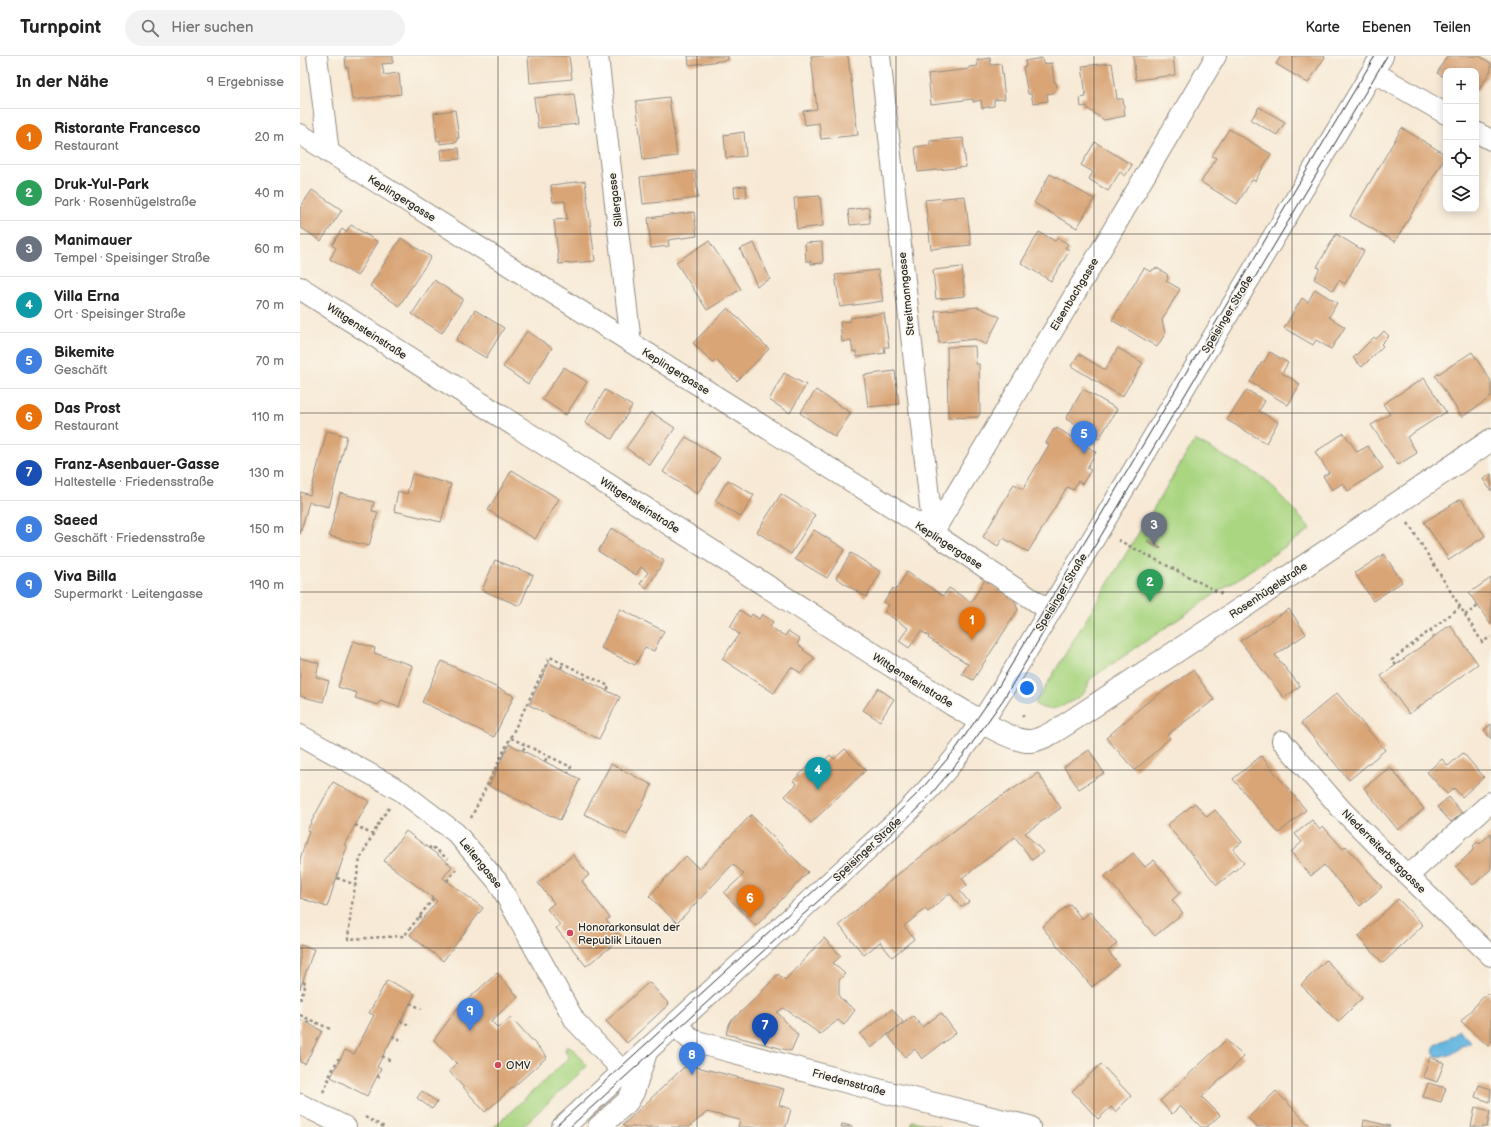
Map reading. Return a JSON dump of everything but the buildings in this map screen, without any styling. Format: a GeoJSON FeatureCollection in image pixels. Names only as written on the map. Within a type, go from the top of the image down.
{"type":"FeatureCollection","features":[{"type":"Feature","properties":{"kind":"main road","name":"Speisinger Straße"},"geometry":{"type":"LineString","coordinates":[[563,1127],[629,1078],[646,1052],[904,815],[960,753],[997,698],[1050,611],[1377,64]]}},
{"type":"Feature","properties":{"kind":"main road","name":"Wittgensteinstraße"},"geometry":{"type":"LineString","coordinates":[[300,288],[946,701],[1019,740],[1031,741],[1043,737]]}},
{"type":"Feature","properties":{"kind":"main road","name":"Rosenhügelstraße"},"geometry":{"type":"LineString","coordinates":[[1043,737],[1068,724],[1246,606],[1491,440]]}},
{"type":"Feature","properties":{"kind":"main road","name":"Friedensstraße"},"geometry":{"type":"LineString","coordinates":[[675,1025],[693,1041],[893,1094],[1029,1127]]}},
{"type":"Feature","properties":{"kind":"main road","name":"Speisinger Straße"},"geometry":{"type":"LineString","coordinates":[[599,1127],[627,1102],[633,1092],[629,1078]]}},
{"type":"Feature","properties":{"kind":"street"},"geometry":{"type":"LineString","coordinates":[[317,56],[329,153]]}},
{"type":"Feature","properties":{"kind":"street","name":"Sillergasse"},"geometry":{"type":"LineString","coordinates":[[598,56],[631,343]]}},
{"type":"Feature","properties":{"kind":"street","name":"Streitmanngasse"},"geometry":{"type":"LineString","coordinates":[[880,56],[932,533]]}},
{"type":"Feature","properties":{"kind":"street","name":"Eisenbachgasse"},"geometry":{"type":"LineString","coordinates":[[932,533],[1216,56]]}},
{"type":"Feature","properties":{"kind":"street"},"geometry":{"type":"LineString","coordinates":[[1377,64],[1443,112]]}},
{"type":"Feature","properties":{"kind":"street","name":"Keplingergasse"},"geometry":{"type":"LineString","coordinates":[[300,134],[932,533],[1050,611]]}},
{"type":"Feature","properties":{"kind":"street"},"geometry":{"type":"LineString","coordinates":[[1479,134],[1491,140]]}},
{"type":"Feature","properties":{"kind":"street","name":"Leitengasse"},"geometry":{"type":"LineString","coordinates":[[300,735],[401,791],[456,833],[498,882],[575,1021],[629,1078]]}},
{"type":"Feature","properties":{"kind":"street","name":"Niederreiterberggasse"},"geometry":{"type":"LineString","coordinates":[[1282,741],[1342,810],[1491,956]]}},
{"type":"Feature","properties":{"kind":"street"},"geometry":{"type":"LineString","coordinates":[[1408,876],[1491,802]]}},
{"type":"Feature","properties":{"kind":"street"},"geometry":{"type":"LineString","coordinates":[[300,1104],[346,1127]]}},
{"type":"Feature","properties":{"kind":"path"},"geometry":{"type":"LineString","coordinates":[[1396,504],[1482,642],[1491,637]]}},
{"type":"Feature","properties":{"kind":"path"},"geometry":{"type":"LineString","coordinates":[[1099,528],[1103,532],[1246,606]]}},
{"type":"Feature","properties":{"kind":"path"},"geometry":{"type":"LineString","coordinates":[[1465,615],[1478,606]]}},
{"type":"Feature","properties":{"kind":"path"},"geometry":{"type":"LineString","coordinates":[[1396,665],[1392,660],[1460,607]]}},
{"type":"Feature","properties":{"kind":"path"},"geometry":{"type":"LineString","coordinates":[[1430,630],[1434,636]]}},
{"type":"Feature","properties":{"kind":"path"},"geometry":{"type":"LineString","coordinates":[[471,819],[550,657],[609,686],[607,691]]}},
{"type":"Feature","properties":{"kind":"path"},"geometry":{"type":"LineString","coordinates":[[561,668],[563,664]]}},
{"type":"Feature","properties":{"kind":"path"},"geometry":{"type":"LineString","coordinates":[[584,680],[586,675]]}},
{"type":"Feature","properties":{"kind":"path"},"geometry":{"type":"LineString","coordinates":[[511,738],[571,767],[568,773]]}},
{"type":"Feature","properties":{"kind":"path"},"geometry":{"type":"LineString","coordinates":[[523,750],[526,745]]}},
{"type":"Feature","properties":{"kind":"path"},"geometry":{"type":"LineString","coordinates":[[545,761],[548,756]]}},
{"type":"Feature","properties":{"kind":"path"},"geometry":{"type":"LineString","coordinates":[[392,804],[381,819],[360,859],[351,910],[348,939],[404,936],[433,899]]}},
{"type":"Feature","properties":{"kind":"path"},"geometry":{"type":"LineString","coordinates":[[355,826],[373,835]]}},
{"type":"Feature","properties":{"kind":"path"},"geometry":{"type":"LineString","coordinates":[[429,849],[431,846],[458,867],[447,881]]}},
{"type":"Feature","properties":{"kind":"path"},"geometry":{"type":"LineString","coordinates":[[337,878],[356,885]]}},
{"type":"Feature","properties":{"kind":"path"},"geometry":{"type":"LineString","coordinates":[[419,916],[423,919]]}},
{"type":"Feature","properties":{"kind":"path"},"geometry":{"type":"LineString","coordinates":[[300,1000],[306,984],[303,982]]}},
{"type":"Feature","properties":{"kind":"path"},"geometry":{"type":"LineString","coordinates":[[410,1003],[422,1009]]}},
{"type":"Feature","properties":{"kind":"path"},"geometry":{"type":"LineString","coordinates":[[300,1014],[330,1029]]}},
{"type":"Feature","properties":{"kind":"path"},"geometry":{"type":"LineString","coordinates":[[307,1023],[310,1019]]}},
{"type":"Feature","properties":{"kind":"path"},"geometry":{"type":"LineString","coordinates":[[400,1021],[412,1026]]}},
{"type":"Feature","properties":{"kind":"path"},"geometry":{"type":"LineString","coordinates":[[392,1036],[403,1041]]}},
{"type":"Feature","properties":{"kind":"path"},"geometry":{"type":"LineString","coordinates":[[382,1056],[391,1061]]}},
{"type":"Feature","properties":{"kind":"path"},"geometry":{"type":"LineString","coordinates":[[323,1092],[338,1059],[340,1060]]}},
{"type":"Feature","properties":{"kind":"path"},"geometry":{"type":"LineString","coordinates":[[377,1076],[382,1078]]}},
{"type":"Feature","properties":{"kind":"green space"},"geometry":{"type":"Polygon","coordinates":[[[1195,440],[1265,479],[1311,529],[1090,679],[1086,690],[1075,700],[1054,709],[1042,708],[1035,704],[1195,440]]]}},
{"type":"Feature","properties":{"kind":"green space"},"geometry":{"type":"Polygon","coordinates":[[[567,1046],[571,1047],[587,1066],[522,1127],[494,1127],[569,1058],[565,1050],[567,1046]]]}},
{"type":"Feature","properties":{"kind":"green space"},"geometry":{"type":"Polygon","coordinates":[[[912,1121],[939,1127],[911,1127],[912,1121]]]}},
{"type":"Feature","properties":{"kind":"water"},"geometry":{"type":"Polygon","coordinates":[[[1458,1030],[1470,1041],[1470,1044],[1461,1046],[1450,1055],[1436,1056],[1434,1052],[1435,1046],[1453,1036],[1458,1030]]]}},
{"type":"Feature","properties":{"kind":"tram line"},"geometry":{"type":"LineString","coordinates":[[555,1127],[875,835],[919,792],[955,750],[994,694],[1375,56]]}},
{"type":"Feature","properties":{"kind":"tram line"},"geometry":{"type":"LineString","coordinates":[[570,1127],[882,843],[927,799],[963,756],[1003,700],[1387,56]]}},
{"type":"Feature","properties":{"kind":"place","name":"Bikemite"},"geometry":{"type":"Point","coordinates":[1084,454]}},
{"type":"Feature","properties":{"kind":"place","name":"Manimauer"},"geometry":{"type":"Point","coordinates":[1154,545]}},
{"type":"Feature","properties":{"kind":"place","name":"Druk-Yul-Park"},"geometry":{"type":"Point","coordinates":[1150,602]}},
{"type":"Feature","properties":{"kind":"place","name":"Ristorante Francesco"},"geometry":{"type":"Point","coordinates":[972,640]}},
{"type":"Feature","properties":{"kind":"place","name":"Villa Erna"},"geometry":{"type":"Point","coordinates":[818,790]}},
{"type":"Feature","properties":{"kind":"place","name":"Das Prost"},"geometry":{"type":"Point","coordinates":[750,918]}},
{"type":"Feature","properties":{"kind":"place","name":"Honorarkonsulat der Republik Litauen"},"geometry":{"type":"Point","coordinates":[570,933]}},
{"type":"Feature","properties":{"kind":"place","name":"Viva Billa"},"geometry":{"type":"Point","coordinates":[470,1031]}},
{"type":"Feature","properties":{"kind":"place","name":"Franz-Asenbauer-Gasse"},"geometry":{"type":"Point","coordinates":[765,1046]}},
{"type":"Feature","properties":{"kind":"place","name":"OMV"},"geometry":{"type":"Point","coordinates":[498,1065]}},
{"type":"Feature","properties":{"kind":"place","name":"Saeed"},"geometry":{"type":"Point","coordinates":[692,1075]}}]}
